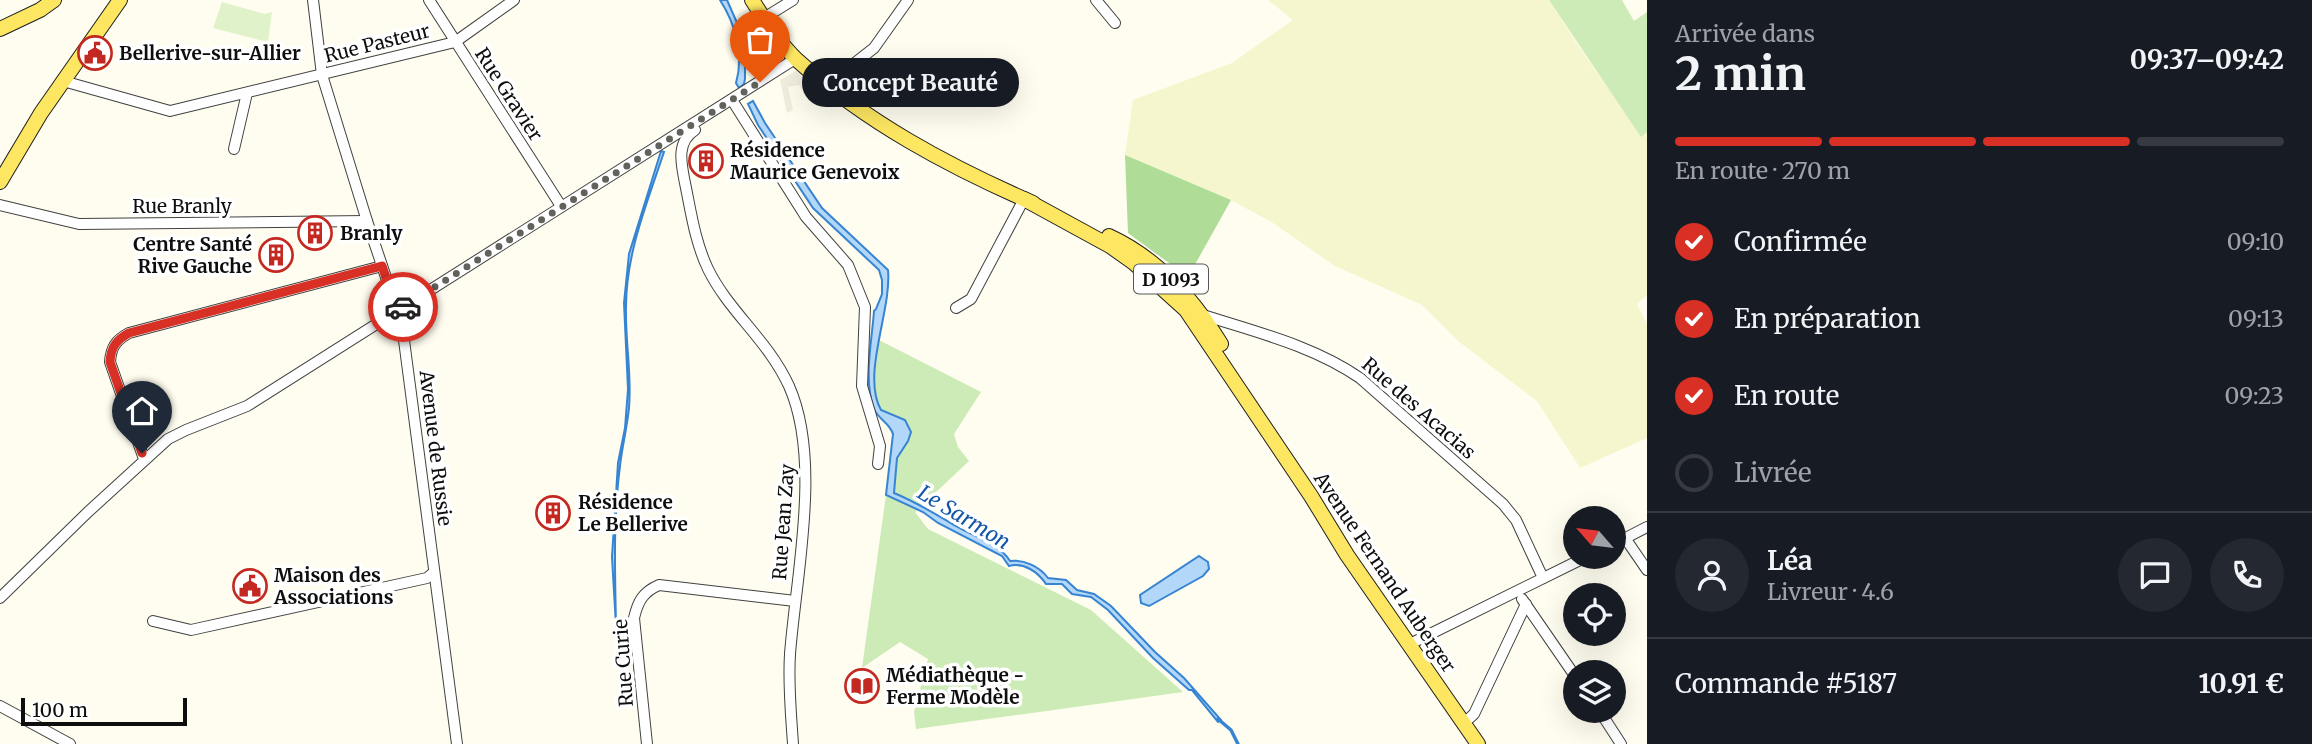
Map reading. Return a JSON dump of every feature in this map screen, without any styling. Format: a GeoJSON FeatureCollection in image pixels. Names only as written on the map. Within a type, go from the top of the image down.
{"type":"FeatureCollection","features":[{"type":"Feature","properties":{"kind":"main road"},"geometry":{"type":"LineString","coordinates":[[0,29],[40,10],[54,0]]}},
{"type":"Feature","properties":{"kind":"main road"},"geometry":{"type":"LineString","coordinates":[[0,182],[62,80],[120,0]]}},
{"type":"Feature","properties":{"kind":"main road","name":"D 1093"},"geometry":{"type":"LineString","coordinates":[[752,0],[796,59],[828,84]]}},
{"type":"Feature","properties":{"kind":"main road","name":"Avenue Fernand Auberger"},"geometry":{"type":"LineString","coordinates":[[828,84],[879,124],[912,145],[1024,199],[1114,237],[1140,254],[1170,279],[1204,316],[1261,420]]}},
{"type":"Feature","properties":{"kind":"main road","name":"Avenue Fernand Auberger"},"geometry":{"type":"LineString","coordinates":[[1024,199],[1110,246],[1134,263],[1186,310],[1261,420],[1341,547],[1478,744]]}},
{"type":"Feature","properties":{"kind":"street","name":"Avenue de Russie"},"geometry":{"type":"LineString","coordinates":[[313,0],[323,75],[402,325],[457,744]]}},
{"type":"Feature","properties":{"kind":"street","name":"Rue Gravier"},"geometry":{"type":"LineString","coordinates":[[429,0],[561,206]]}},
{"type":"Feature","properties":{"kind":"street"},"geometry":{"type":"LineString","coordinates":[[455,42],[514,0]]}},
{"type":"Feature","properties":{"kind":"street"},"geometry":{"type":"LineString","coordinates":[[764,18],[793,0]]}},
{"type":"Feature","properties":{"kind":"street"},"geometry":{"type":"LineString","coordinates":[[828,84],[874,48],[908,0]]}},
{"type":"Feature","properties":{"kind":"street"},"geometry":{"type":"LineString","coordinates":[[1096,0],[1115,23]]}},
{"type":"Feature","properties":{"kind":"street","name":"Rue Pasteur"},"geometry":{"type":"LineString","coordinates":[[62,80],[170,111],[455,42]]}},
{"type":"Feature","properties":{"kind":"street"},"geometry":{"type":"LineString","coordinates":[[0,598],[168,439],[247,406],[796,59]]}},
{"type":"Feature","properties":{"kind":"street"},"geometry":{"type":"LineString","coordinates":[[234,149],[247,93]]}},
{"type":"Feature","properties":{"kind":"street"},"geometry":{"type":"LineString","coordinates":[[732,100],[806,217],[848,265],[865,307],[862,386],[880,446],[878,464]]}},
{"type":"Feature","properties":{"kind":"street","name":"Rue Jean Zay"},"geometry":{"type":"LineString","coordinates":[[716,110],[708,122],[687,136],[681,145],[681,165],[698,245],[720,290],[777,361],[791,390],[802,426],[807,482],[790,657],[793,744]]}},
{"type":"Feature","properties":{"kind":"street","name":"Rue Jean Zay"},"geometry":{"type":"LineString","coordinates":[[665,142],[681,165]]}},
{"type":"Feature","properties":{"kind":"street"},"geometry":{"type":"LineString","coordinates":[[956,308],[971,299],[1024,199]]}},
{"type":"Feature","properties":{"kind":"street","name":"Rue Branly"},"geometry":{"type":"LineString","coordinates":[[0,205],[79,224],[367,221]]}},
{"type":"Feature","properties":{"kind":"street"},"geometry":{"type":"LineString","coordinates":[[144,459],[110,362],[111,350],[120,338],[129,333],[382,266]]}},
{"type":"Feature","properties":{"kind":"street","name":"Rue des Acacias"},"geometry":{"type":"LineString","coordinates":[[1186,310],[1235,324],[1318,354],[1338,363],[1360,379],[1503,504],[1516,520],[1543,578]]}},
{"type":"Feature","properties":{"kind":"street"},"geometry":{"type":"LineString","coordinates":[[1219,341],[1235,324]]}},
{"type":"Feature","properties":{"kind":"street"},"geometry":{"type":"LineString","coordinates":[[1626,538],[1647,527]]}},
{"type":"Feature","properties":{"kind":"street"},"geometry":{"type":"LineString","coordinates":[[1626,539],[1647,570]]}},
{"type":"Feature","properties":{"kind":"street"},"geometry":{"type":"LineString","coordinates":[[1410,644],[1563,568]]}},
{"type":"Feature","properties":{"kind":"street"},"geometry":{"type":"LineString","coordinates":[[153,621],[191,630],[427,579],[434,572]]}},
{"type":"Feature","properties":{"kind":"street","name":"Rue Curie"},"geometry":{"type":"LineString","coordinates":[[647,744],[634,618],[646,591],[659,586],[692,588],[795,601]]}},
{"type":"Feature","properties":{"kind":"street"},"geometry":{"type":"LineString","coordinates":[[1517,591],[1564,660]]}},
{"type":"Feature","properties":{"kind":"street"},"geometry":{"type":"LineString","coordinates":[[1464,723],[1474,714],[1526,604]]}},
{"type":"Feature","properties":{"kind":"street"},"geometry":{"type":"LineString","coordinates":[[0,706],[48,738],[70,744]]}},
{"type":"Feature","properties":{"kind":"street"},"geometry":{"type":"LineString","coordinates":[[1607,723],[1621,744]]}},
{"type":"Feature","properties":{"kind":"green space"},"geometry":{"type":"Polygon","coordinates":[[[1268,0],[1549,0],[1641,134],[1647,130],[1647,295],[1637,304],[1647,324],[1647,438],[1580,468],[1537,401],[1458,341],[1422,305],[1335,266],[1273,223],[1231,200],[1125,155],[1133,100],[1232,63],[1293,20],[1268,0]]]}},
{"type":"Feature","properties":{"kind":"green space"},"geometry":{"type":"Polygon","coordinates":[[[1549,0],[1622,0],[1634,21],[1647,12],[1647,132],[1641,137],[1549,0]]]}},
{"type":"Feature","properties":{"kind":"green space"},"geometry":{"type":"Polygon","coordinates":[[[222,2],[265,14],[272,12],[268,42],[213,28],[222,2]]]}},
{"type":"Feature","properties":{"kind":"green space"},"geometry":{"type":"Polygon","coordinates":[[[1125,155],[1231,200],[1188,277],[1128,233],[1125,155]]]}},
{"type":"Feature","properties":{"kind":"green space"},"geometry":{"type":"Polygon","coordinates":[[[879,340],[981,392],[954,434],[958,447],[969,461],[915,512],[928,529],[1091,610],[1183,692],[916,729],[914,712],[928,659],[900,642],[862,668],[886,495],[908,425],[881,410],[873,391],[879,340]]]}},
{"type":"Feature","properties":{"kind":"shaded area"},"geometry":{"type":"Polygon","coordinates":[[[796,71],[816,82],[806,95],[799,85],[788,87],[793,110],[787,113],[780,80],[796,71]]]}},
{"type":"Feature","properties":{"kind":"water"},"geometry":{"type":"Polygon","coordinates":[[[720,0],[727,0],[745,41],[745,79],[739,88],[736,83],[739,62],[737,40],[720,0]]]}},
{"type":"Feature","properties":{"kind":"water"},"geometry":{"type":"Polygon","coordinates":[[[753,101],[822,208],[888,270],[886,304],[875,361],[876,396],[881,410],[905,420],[911,432],[897,458],[894,493],[999,549],[1010,561],[1021,561],[1041,570],[1048,578],[1066,580],[1077,590],[1094,594],[1111,606],[1184,678],[1221,720],[1218,722],[1192,690],[1153,658],[1108,610],[1091,597],[1072,594],[1062,584],[1046,584],[1035,572],[1020,565],[1009,566],[1002,556],[938,523],[923,512],[886,495],[893,434],[874,409],[869,385],[874,311],[882,294],[879,270],[813,208],[758,125],[748,104],[753,101]]]}},
{"type":"Feature","properties":{"kind":"water"},"geometry":{"type":"Polygon","coordinates":[[[661,151],[664,152],[639,228],[627,287],[630,395],[616,506],[616,626],[612,557],[618,463],[625,428],[628,389],[624,303],[629,254],[661,151]]]}},
{"type":"Feature","properties":{"kind":"water"},"geometry":{"type":"Polygon","coordinates":[[[1199,556],[1208,562],[1209,569],[1203,576],[1149,606],[1141,603],[1140,595],[1199,556]]]}},
{"type":"Feature","properties":{"kind":"waterway","name":"Le Sarmon"},"geometry":{"type":"LineString","coordinates":[[1218,719],[1231,730],[1238,744]]}},
{"type":"Feature","properties":{"kind":"way so far"},"geometry":{"type":"LineString","coordinates":[[403,307],[760,82]]}},
{"type":"Feature","properties":{"kind":"place","name":"Bellerive-sur-Allier"},"geometry":{"type":"Point","coordinates":[95,53]}},
{"type":"Feature","properties":{"kind":"place","name":"Concept Beauté"},"geometry":{"type":"Point","coordinates":[760,82]}},
{"type":"Feature","properties":{"kind":"place","name":"Résidence Maurice Genevoix"},"geometry":{"type":"Point","coordinates":[706,161]}},
{"type":"Feature","properties":{"kind":"place","name":"Branly"},"geometry":{"type":"Point","coordinates":[315,233]}},
{"type":"Feature","properties":{"kind":"place","name":"Centre Santé Rive Gauche"},"geometry":{"type":"Point","coordinates":[276,255]}},
{"type":"Feature","properties":{"kind":"place","name":"Résidence Le Bellerive"},"geometry":{"type":"Point","coordinates":[553,513]}},
{"type":"Feature","properties":{"kind":"place","name":"Maison des Associations"},"geometry":{"type":"Point","coordinates":[250,586]}},
{"type":"Feature","properties":{"kind":"place","name":"Médiathèque - Ferme Modèle"},"geometry":{"type":"Point","coordinates":[862,686]}},
{"type":"Feature","properties":{"kind":"route"},"geometry":{"type":"LineString","coordinates":[[142,453],[110,362],[111,350],[120,338],[129,333],[382,266],[397,310],[403,307]]}}]}
